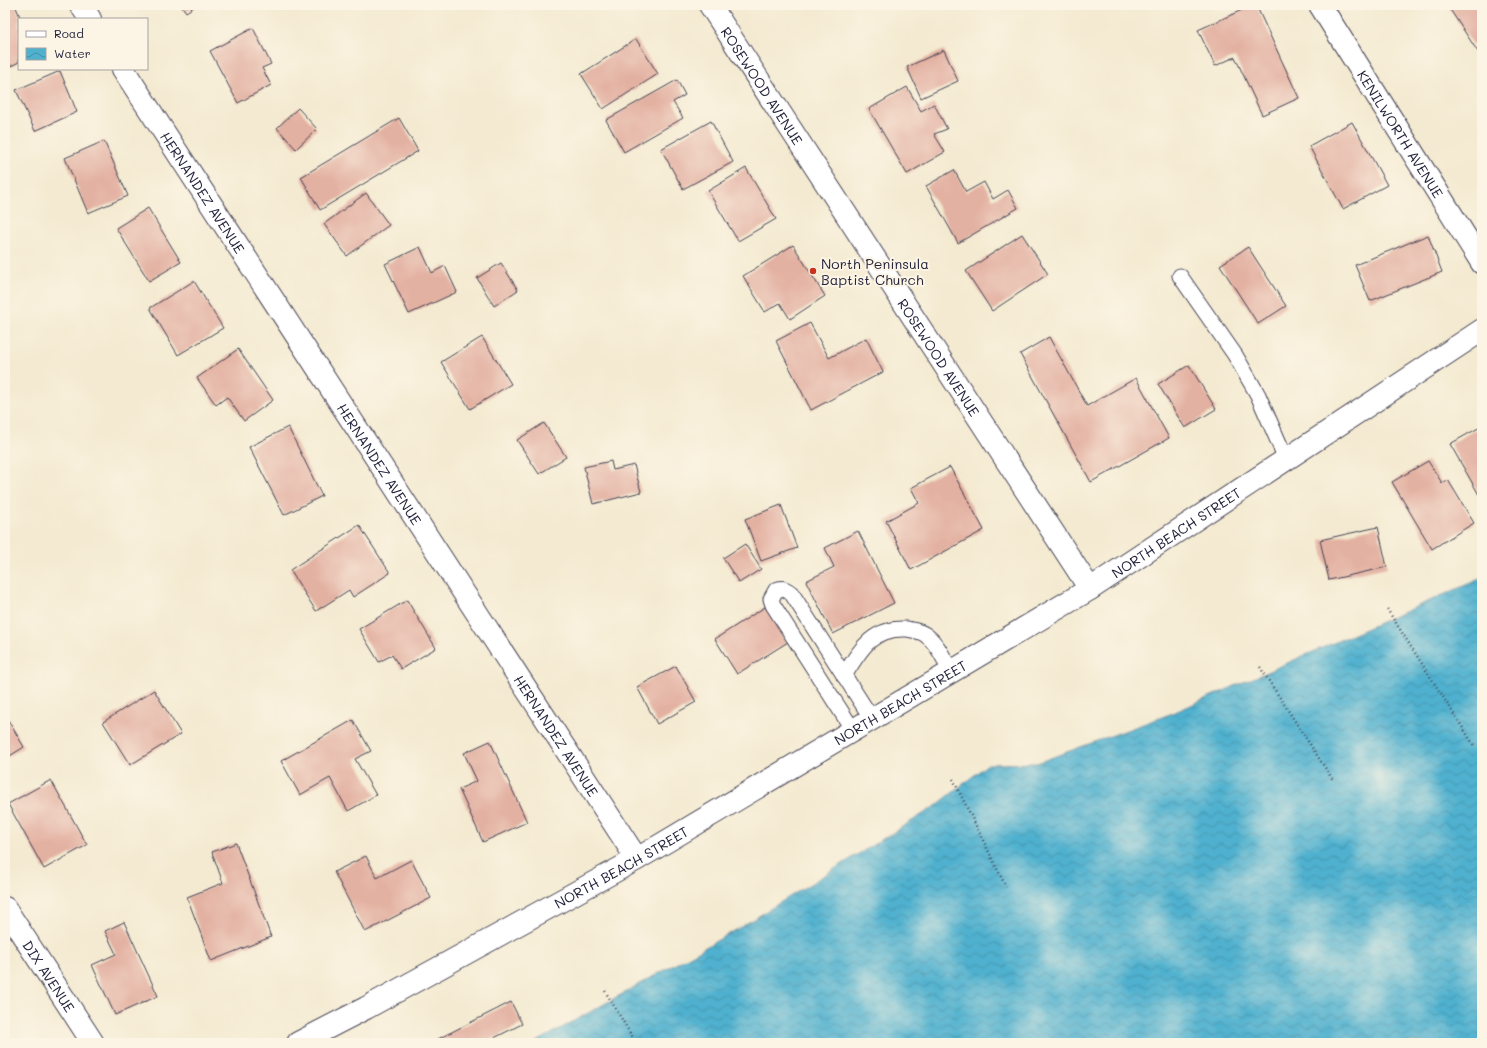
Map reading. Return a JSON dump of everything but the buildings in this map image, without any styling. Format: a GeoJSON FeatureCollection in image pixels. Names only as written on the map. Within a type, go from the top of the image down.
{"type":"FeatureCollection","features":[{"type":"Feature","properties":{"kind":"street"},"geometry":{"type":"LineString","coordinates":[[81,5],[89,18]]}},
{"type":"Feature","properties":{"kind":"street","name":"ROSEWOOD AVENUE"},"geometry":{"type":"LineString","coordinates":[[710,5],[1090,589]]}},
{"type":"Feature","properties":{"kind":"street","name":"KENILWORTH AVENUE"},"geometry":{"type":"LineString","coordinates":[[1320,5],[1482,263]]}},
{"type":"Feature","properties":{"kind":"street","name":"HERNANDEZ AVENUE"},"geometry":{"type":"LineString","coordinates":[[124,70],[637,859]]}},
{"type":"Feature","properties":{"kind":"street","name":"NORTH BEACH STREET"},"geometry":{"type":"LineString","coordinates":[[298,1043],[366,1008],[637,859],[1090,589],[1482,330]]}},
{"type":"Feature","properties":{"kind":"street","name":"DIX AVENUE"},"geometry":{"type":"LineString","coordinates":[[5,908],[93,1043]]}},
{"type":"Feature","properties":{"kind":"lane"},"geometry":{"type":"LineString","coordinates":[[1180,276],[1235,355],[1258,395],[1286,459]]}},
{"type":"Feature","properties":{"kind":"lane"},"geometry":{"type":"LineString","coordinates":[[853,730],[773,605],[772,599],[776,590],[782,588],[792,594],[872,719]]}},
{"type":"Feature","properties":{"kind":"lane"},"geometry":{"type":"LineString","coordinates":[[844,676],[859,652],[871,638],[885,631],[899,629],[914,630],[926,635],[935,644],[951,671]]}},
{"type":"Feature","properties":{"kind":"path"},"geometry":{"type":"LineString","coordinates":[[1387,609],[1475,747]]}},
{"type":"Feature","properties":{"kind":"path"},"geometry":{"type":"LineString","coordinates":[[1260,667],[1333,780]]}},
{"type":"Feature","properties":{"kind":"path"},"geometry":{"type":"LineString","coordinates":[[953,779],[1006,887]]}},
{"type":"Feature","properties":{"kind":"path"},"geometry":{"type":"LineString","coordinates":[[605,991],[636,1043]]}},
{"type":"Feature","properties":{"kind":"water"},"geometry":{"type":"Polygon","coordinates":[[[1482,578],[1482,1043],[535,1043],[736,930],[936,806],[988,764],[1037,763],[1173,713],[1482,578]]]}},
{"type":"Feature","properties":{"kind":"place","name":"North Peninsula Baptist Church"},"geometry":{"type":"Point","coordinates":[813,271]}}]}
